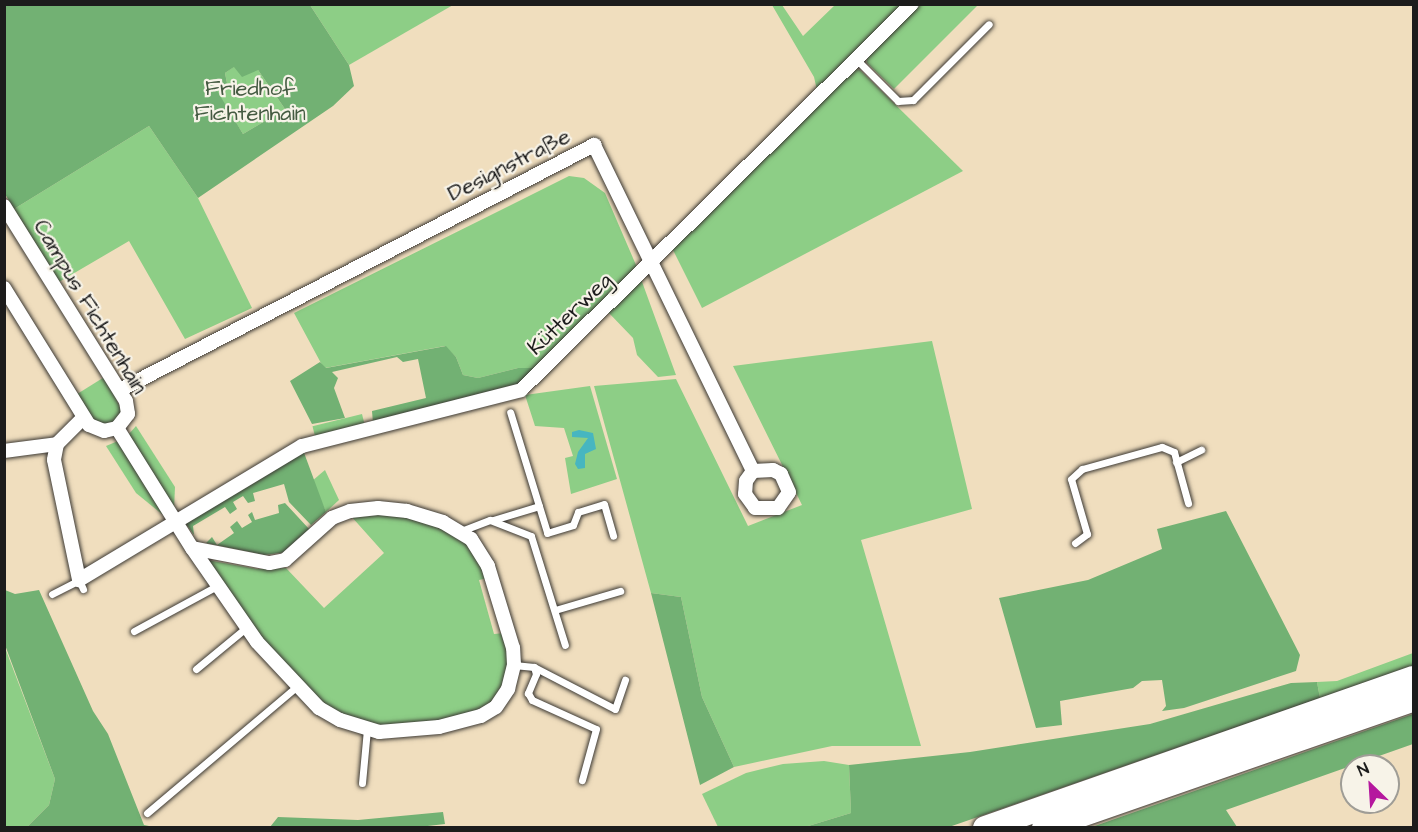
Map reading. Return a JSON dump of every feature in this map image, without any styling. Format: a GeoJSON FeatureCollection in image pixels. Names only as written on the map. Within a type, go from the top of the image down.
{"type":"FeatureCollection","features":[{"type":"Feature","properties":{"kind":"highway"},"geometry":{"type":"LineString","coordinates":[[985,828],[1413,678]]}},
{"type":"Feature","properties":{"kind":"highway"},"geometry":{"type":"LineString","coordinates":[[1044,828],[1413,699]]}},
{"type":"Feature","properties":{"kind":"street","name":"Kütterweg"},"geometry":{"type":"LineString","coordinates":[[176,522],[302,446],[521,390],[650,266],[912,4]]}},
{"type":"Feature","properties":{"kind":"street","name":"Designstraße"},"geometry":{"type":"LineString","coordinates":[[120,390],[594,144],[650,266],[753,471]]}},
{"type":"Feature","properties":{"kind":"street","name":"Campus Fichtenhain"},"geometry":{"type":"LineString","coordinates":[[4,206],[120,390],[128,414],[117,428],[96,430],[83,418]]}},
{"type":"Feature","properties":{"kind":"street"},"geometry":{"type":"LineString","coordinates":[[4,288],[83,418],[57,444],[54,460],[81,585],[176,522]]}},
{"type":"Feature","properties":{"kind":"street","name":"Campus Fichtenhain"},"geometry":{"type":"LineString","coordinates":[[117,428],[217,586],[296,687],[319,708],[367,729],[439,727],[481,716],[496,707],[508,689],[514,665],[513,648],[488,566],[461,531]]}},
{"type":"Feature","properties":{"kind":"street"},"geometry":{"type":"LineString","coordinates":[[4,452],[57,444]]}},
{"type":"Feature","properties":{"kind":"street"},"geometry":{"type":"LineString","coordinates":[[192,548],[269,563],[285,560],[332,518],[359,508],[407,511],[461,531]]}},
{"type":"Feature","properties":{"kind":"lane"},"geometry":{"type":"LineString","coordinates":[[857,60],[898,101],[913,100],[988,24]]}},
{"type":"Feature","properties":{"kind":"lane"},"geometry":{"type":"LineString","coordinates":[[510,412],[548,533],[573,525],[578,512],[604,504],[613,536]]}},
{"type":"Feature","properties":{"kind":"lane"},"geometry":{"type":"LineString","coordinates":[[1075,543],[1087,534],[1071,479],[1082,469],[1162,447],[1174,452],[1188,503]]}},
{"type":"Feature","properties":{"kind":"lane"},"geometry":{"type":"LineString","coordinates":[[1176,462],[1201,450]]}},
{"type":"Feature","properties":{"kind":"lane"},"geometry":{"type":"LineString","coordinates":[[461,531],[539,506]]}},
{"type":"Feature","properties":{"kind":"lane"},"geometry":{"type":"LineString","coordinates":[[490,520],[531,536],[565,645]]}},
{"type":"Feature","properties":{"kind":"lane"},"geometry":{"type":"LineString","coordinates":[[52,594],[81,585]]}},
{"type":"Feature","properties":{"kind":"lane"},"geometry":{"type":"LineString","coordinates":[[134,631],[217,586]]}},
{"type":"Feature","properties":{"kind":"lane"},"geometry":{"type":"LineString","coordinates":[[555,610],[620,591]]}},
{"type":"Feature","properties":{"kind":"lane"},"geometry":{"type":"LineString","coordinates":[[196,669],[247,627]]}},
{"type":"Feature","properties":{"kind":"lane"},"geometry":{"type":"LineString","coordinates":[[514,665],[534,666],[615,709],[625,680]]}},
{"type":"Feature","properties":{"kind":"lane"},"geometry":{"type":"LineString","coordinates":[[534,666],[536,674],[528,693],[532,700],[596,729],[582,780]]}},
{"type":"Feature","properties":{"kind":"lane"},"geometry":{"type":"LineString","coordinates":[[147,813],[296,687]]}},
{"type":"Feature","properties":{"kind":"lane"},"geometry":{"type":"LineString","coordinates":[[362,783],[367,729]]}},
{"type":"Feature","properties":{"kind":"green space"},"geometry":{"type":"Polygon","coordinates":[[[5,5],[310,5],[349,65],[354,86],[333,106],[198,198],[149,126],[14,209],[5,194],[5,5]],[[234,67],[225,73],[227,83],[216,89],[243,134],[285,109],[258,70],[242,77],[234,67]]]}},
{"type":"Feature","properties":{"kind":"green space"},"geometry":{"type":"Polygon","coordinates":[[[310,5],[453,5],[349,65],[310,5]]]}},
{"type":"Feature","properties":{"kind":"green space"},"geometry":{"type":"Polygon","coordinates":[[[772,5],[782,5],[803,36],[835,5],[909,5],[817,90],[814,77],[772,5]]]}},
{"type":"Feature","properties":{"kind":"green space"},"geometry":{"type":"Polygon","coordinates":[[[917,5],[978,5],[894,89],[867,63],[867,58],[917,5]]]}},
{"type":"Feature","properties":{"kind":"green space","name":"Friedhof Fichtenhain"},"geometry":{"type":"Polygon","coordinates":[[[235,66],[258,70],[285,109],[243,134],[215,89],[227,83],[225,73],[235,66]]]}},
{"type":"Feature","properties":{"kind":"green space"},"geometry":{"type":"Polygon","coordinates":[[[853,69],[860,70],[963,171],[702,308],[673,250],[676,244],[853,69]]]}},
{"type":"Feature","properties":{"kind":"green space"},"geometry":{"type":"Polygon","coordinates":[[[149,126],[198,198],[252,308],[185,339],[129,241],[59,282],[14,209],[149,126]]]}},
{"type":"Feature","properties":{"kind":"green space"},"geometry":{"type":"Polygon","coordinates":[[[569,176],[584,178],[605,193],[639,272],[540,370],[518,368],[478,378],[463,375],[456,357],[445,346],[325,368],[322,365],[294,313],[569,176]]]}},
{"type":"Feature","properties":{"kind":"green space"},"geometry":{"type":"Polygon","coordinates":[[[641,279],[676,375],[658,377],[637,355],[633,338],[608,312],[641,279]]]}},
{"type":"Feature","properties":{"kind":"green space"},"geometry":{"type":"Polygon","coordinates":[[[932,341],[972,509],[861,540],[921,746],[832,746],[734,767],[702,697],[681,597],[651,593],[594,386],[676,379],[748,526],[802,505],[733,366],[932,341]]]}},
{"type":"Feature","properties":{"kind":"green space"},"geometry":{"type":"Polygon","coordinates":[[[446,346],[456,357],[463,375],[478,378],[518,368],[538,368],[520,386],[373,423],[372,411],[426,398],[418,359],[403,362],[397,357],[332,372],[338,378],[334,388],[345,418],[312,424],[290,381],[320,362],[326,368],[446,346]]]}},
{"type":"Feature","properties":{"kind":"green space"},"geometry":{"type":"Polygon","coordinates":[[[106,376],[122,412],[113,424],[97,425],[74,396],[106,376]]]}},
{"type":"Feature","properties":{"kind":"green space"},"geometry":{"type":"Polygon","coordinates":[[[590,386],[617,479],[571,494],[565,458],[573,456],[564,428],[535,426],[525,395],[590,386]]]}},
{"type":"Feature","properties":{"kind":"green space"},"geometry":{"type":"Polygon","coordinates":[[[362,414],[365,426],[315,438],[313,426],[362,414]]]}},
{"type":"Feature","properties":{"kind":"green space"},"geometry":{"type":"Polygon","coordinates":[[[136,426],[175,487],[174,509],[128,435],[136,426]]]}},
{"type":"Feature","properties":{"kind":"green space"},"geometry":{"type":"Polygon","coordinates":[[[118,441],[163,515],[136,493],[106,446],[118,441]]]}},
{"type":"Feature","properties":{"kind":"green space"},"geometry":{"type":"Polygon","coordinates":[[[303,450],[326,512],[311,525],[289,502],[284,484],[253,493],[255,501],[248,503],[243,496],[233,502],[237,509],[230,514],[225,507],[193,526],[194,535],[184,521],[303,450]]]}},
{"type":"Feature","properties":{"kind":"green space"},"geometry":{"type":"Polygon","coordinates":[[[325,470],[339,500],[326,512],[312,481],[325,470]]]}},
{"type":"Feature","properties":{"kind":"green space"},"geometry":{"type":"Polygon","coordinates":[[[285,503],[310,530],[287,552],[264,555],[206,543],[212,537],[217,545],[234,533],[230,527],[237,521],[242,528],[252,522],[248,515],[252,512],[255,520],[279,513],[278,505],[285,503]]]}},
{"type":"Feature","properties":{"kind":"green space"},"geometry":{"type":"Polygon","coordinates":[[[1226,511],[1300,655],[1296,671],[1184,708],[1162,711],[1166,706],[1162,680],[1142,681],[1133,688],[1060,701],[1062,725],[1036,728],[999,598],[1088,580],[1162,549],[1157,529],[1226,511]]]}},
{"type":"Feature","properties":{"kind":"green space"},"geometry":{"type":"Polygon","coordinates":[[[381,512],[413,517],[449,529],[472,545],[488,578],[479,580],[494,634],[504,633],[509,660],[503,684],[490,703],[470,715],[437,723],[386,726],[341,716],[305,690],[239,610],[207,560],[257,569],[286,568],[324,608],[384,553],[350,515],[381,512]]]}},
{"type":"Feature","properties":{"kind":"green space"},"geometry":{"type":"Polygon","coordinates":[[[5,590],[15,594],[39,590],[93,711],[108,734],[144,825],[154,827],[27,827],[49,805],[55,779],[5,645],[5,590]]]}},
{"type":"Feature","properties":{"kind":"green space"},"geometry":{"type":"Polygon","coordinates":[[[651,593],[681,597],[702,697],[734,767],[700,785],[651,593]]]}},
{"type":"Feature","properties":{"kind":"green space"},"geometry":{"type":"Polygon","coordinates":[[[4,645],[55,779],[49,805],[27,827],[5,827],[4,645]]]}},
{"type":"Feature","properties":{"kind":"green space"},"geometry":{"type":"Polygon","coordinates":[[[1413,653],[1413,666],[1320,698],[1317,682],[1337,681],[1413,653]]]}},
{"type":"Feature","properties":{"kind":"green space"},"geometry":{"type":"Polygon","coordinates":[[[1317,682],[1320,698],[949,827],[805,827],[851,813],[849,765],[970,752],[1150,724],[1291,683],[1317,682]]]}},
{"type":"Feature","properties":{"kind":"green space"},"geometry":{"type":"Polygon","coordinates":[[[1413,714],[1413,744],[1385,754],[1340,754],[1340,770],[1226,810],[1237,827],[1092,827],[1413,714]]]}},
{"type":"Feature","properties":{"kind":"green space"},"geometry":{"type":"Polygon","coordinates":[[[824,761],[849,765],[851,813],[805,827],[718,827],[702,794],[746,773],[783,764],[824,761]]]}},
{"type":"Feature","properties":{"kind":"green space"},"geometry":{"type":"Polygon","coordinates":[[[443,812],[445,824],[419,827],[270,827],[278,817],[358,820],[443,812]]]}},
{"type":"Feature","properties":{"kind":"water"},"geometry":{"type":"Polygon","coordinates":[[[579,430],[593,433],[596,449],[585,454],[585,468],[578,469],[575,464],[578,452],[588,438],[572,437],[572,432],[579,430]]]}}]}
